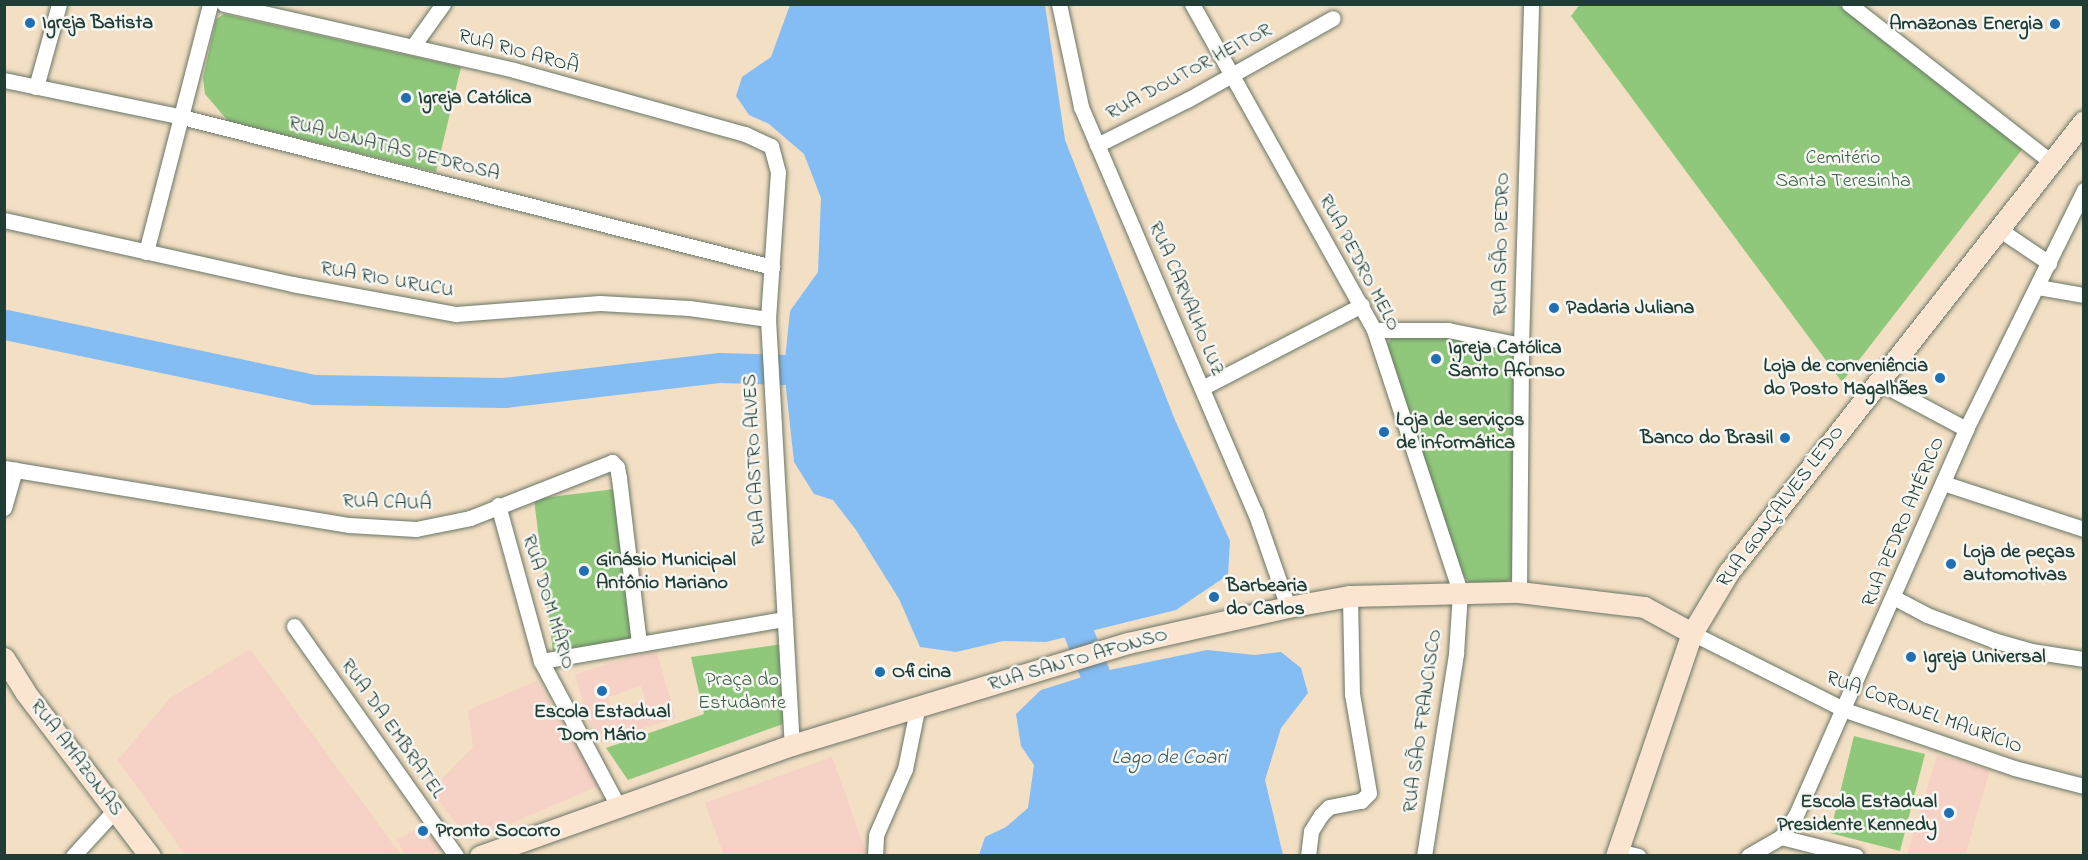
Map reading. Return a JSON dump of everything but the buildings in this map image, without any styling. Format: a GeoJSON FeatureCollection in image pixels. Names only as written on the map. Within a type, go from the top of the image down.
{"type":"FeatureCollection","features":[{"type":"Feature","properties":{"kind":"main road","name":"RUA GONÇALVES LEDO"},"geometry":{"type":"LineString","coordinates":[[1624,854],[1692,633],[1761,527],[1878,382],[2050,160],[2084,121]]}},
{"type":"Feature","properties":{"kind":"main road","name":"RUA SANTO AFONSO"},"geometry":{"type":"LineString","coordinates":[[480,855],[617,804],[792,745],[917,710],[1020,675],[1128,643],[1288,607],[1350,596],[1519,592],[1644,607],[1692,633]]}},
{"type":"Feature","properties":{"kind":"main road","name":"RUA AMAZONAS"},"geometry":{"type":"LineString","coordinates":[[4,658],[25,692],[150,855]]}},
{"type":"Feature","properties":{"kind":"street"},"geometry":{"type":"LineString","coordinates":[[36,87],[59,4]]}},
{"type":"Feature","properties":{"kind":"street"},"geometry":{"type":"LineString","coordinates":[[146,252],[210,4]]}},
{"type":"Feature","properties":{"kind":"street","name":"RUA RIO AROÃ"},"geometry":{"type":"LineString","coordinates":[[224,4],[514,70],[763,140],[776,156],[778,172]]}},
{"type":"Feature","properties":{"kind":"street"},"geometry":{"type":"LineString","coordinates":[[413,46],[443,4]]}},
{"type":"Feature","properties":{"kind":"street","name":"RUA CARVALHO LUZ"},"geometry":{"type":"LineString","coordinates":[[1059,4],[1081,108],[1255,512],[1288,607]]}},
{"type":"Feature","properties":{"kind":"street","name":"RUA PEDRO MELO"},"geometry":{"type":"LineString","coordinates":[[1192,4],[1374,330],[1460,592]]}},
{"type":"Feature","properties":{"kind":"street","name":"RUA SÃO PEDRO"},"geometry":{"type":"LineString","coordinates":[[1519,592],[1521,345],[1532,4]]}},
{"type":"Feature","properties":{"kind":"street"},"geometry":{"type":"LineString","coordinates":[[1849,4],[2050,160]]}},
{"type":"Feature","properties":{"kind":"street","name":"RUA DOUTOR HEITOR"},"geometry":{"type":"LineString","coordinates":[[1097,145],[1231,75],[1333,18]]}},
{"type":"Feature","properties":{"kind":"street","name":"RUA JONATAS PEDROSA"},"geometry":{"type":"LineString","coordinates":[[4,80],[182,117],[772,267]]}},
{"type":"Feature","properties":{"kind":"street","name":"RUA CASTRO ALVES"},"geometry":{"type":"LineString","coordinates":[[778,172],[768,319],[792,745]]}},
{"type":"Feature","properties":{"kind":"street","name":"RUA PEDRO AMÉRICO"},"geometry":{"type":"LineString","coordinates":[[1748,855],[1781,837],[1796,815],[1895,598],[1966,429],[2084,190]]}},
{"type":"Feature","properties":{"kind":"street","name":"RUA RIO URUCU"},"geometry":{"type":"LineString","coordinates":[[4,220],[146,252],[456,314],[600,303],[689,308],[768,319]]}},
{"type":"Feature","properties":{"kind":"street"},"geometry":{"type":"LineString","coordinates":[[1996,228],[2049,263]]}},
{"type":"Feature","properties":{"kind":"street"},"geometry":{"type":"LineString","coordinates":[[2038,287],[2084,295]]}},
{"type":"Feature","properties":{"kind":"street"},"geometry":{"type":"LineString","coordinates":[[1202,388],[1362,305]]}},
{"type":"Feature","properties":{"kind":"street"},"geometry":{"type":"LineString","coordinates":[[1374,330],[1448,330],[1521,345]]}},
{"type":"Feature","properties":{"kind":"street"},"geometry":{"type":"LineString","coordinates":[[1878,382],[1966,429]]}},
{"type":"Feature","properties":{"kind":"street","name":"RUA CAUÁ"},"geometry":{"type":"LineString","coordinates":[[10,469],[349,525],[416,529],[470,518],[498,505],[612,462],[617,467],[639,644]]}},
{"type":"Feature","properties":{"kind":"street"},"geometry":{"type":"LineString","coordinates":[[4,508],[10,469]]}},
{"type":"Feature","properties":{"kind":"street"},"geometry":{"type":"LineString","coordinates":[[1943,483],[2084,529]]}},
{"type":"Feature","properties":{"kind":"street","name":"RUA DOM MÁRIO"},"geometry":{"type":"LineString","coordinates":[[498,505],[541,661],[617,804]]}},
{"type":"Feature","properties":{"kind":"street","name":"RUA SÃO FRANCISCO"},"geometry":{"type":"LineString","coordinates":[[1424,855],[1456,654],[1460,592]]}},
{"type":"Feature","properties":{"kind":"street"},"geometry":{"type":"LineString","coordinates":[[1308,855],[1311,831],[1329,807],[1361,801],[1369,793],[1353,694],[1350,596]]}},
{"type":"Feature","properties":{"kind":"street"},"geometry":{"type":"LineString","coordinates":[[1895,598],[1927,615],[1993,640],[2084,659]]}},
{"type":"Feature","properties":{"kind":"street"},"geometry":{"type":"LineString","coordinates":[[541,661],[784,619]]}},
{"type":"Feature","properties":{"kind":"street","name":"RUA DA EMBRATEL"},"geometry":{"type":"LineString","coordinates":[[294,626],[456,855]]}},
{"type":"Feature","properties":{"kind":"street","name":"RUA CORONEL MAURÍCIO"},"geometry":{"type":"LineString","coordinates":[[1692,633],[1845,710],[2014,768],[2084,786]]}},
{"type":"Feature","properties":{"kind":"street"},"geometry":{"type":"LineString","coordinates":[[876,855],[876,835],[905,769],[917,710]]}},
{"type":"Feature","properties":{"kind":"street"},"geometry":{"type":"LineString","coordinates":[[73,855],[115,810]]}},
{"type":"Feature","properties":{"kind":"street"},"geometry":{"type":"LineString","coordinates":[[1781,837],[1856,855]]}},
{"type":"Feature","properties":{"kind":"shaded area"},"geometry":{"type":"Polygon","coordinates":[[[250,649],[401,855],[185,855],[118,760],[170,698],[250,649]]]}},
{"type":"Feature","properties":{"kind":"shaded area","name":"Escola Estadual Dom Mário"},"geometry":{"type":"Polygon","coordinates":[[[656,650],[676,718],[595,743],[575,674],[656,650]],[[641,686],[608,697],[613,711],[646,700],[641,686]]]}},
{"type":"Feature","properties":{"kind":"shaded area"},"geometry":{"type":"Polygon","coordinates":[[[537,681],[601,785],[469,841],[431,790],[473,747],[468,710],[537,681]]]}},
{"type":"Feature","properties":{"kind":"shaded area","name":"Escola Estadual Presidente Kennedy"},"geometry":{"type":"Polygon","coordinates":[[[1937,755],[1990,770],[1965,855],[1907,855],[1937,755]]]}},
{"type":"Feature","properties":{"kind":"shaded area"},"geometry":{"type":"Polygon","coordinates":[[[832,757],[867,855],[724,855],[705,803],[832,757]]]}},
{"type":"Feature","properties":{"kind":"shaded area","name":"Pronto Socorro"},"geometry":{"type":"Polygon","coordinates":[[[429,822],[443,848],[430,855],[405,855],[397,840],[429,822]]]}},
{"type":"Feature","properties":{"kind":"green space","name":"Cemitério Santa Teresinha"},"geometry":{"type":"Polygon","coordinates":[[[1580,4],[1838,5],[2024,147],[1842,382],[1571,16],[1580,4]]]}},
{"type":"Feature","properties":{"kind":"green space"},"geometry":{"type":"Polygon","coordinates":[[[224,14],[461,67],[436,172],[228,121],[205,94],[203,78],[216,19],[224,14]]]}},
{"type":"Feature","properties":{"kind":"green space"},"geometry":{"type":"Polygon","coordinates":[[[1394,334],[1447,334],[1513,350],[1512,578],[1505,583],[1469,582],[1461,573],[1387,345],[1394,334]]]}},
{"type":"Feature","properties":{"kind":"green space","name":"Ginásio Municipal Antônio Mariano"},"geometry":{"type":"Polygon","coordinates":[[[615,489],[634,642],[553,652],[534,499],[615,489]]]}},
{"type":"Feature","properties":{"kind":"green space","name":"Praça do Estudante"},"geometry":{"type":"Polygon","coordinates":[[[783,644],[783,724],[628,780],[606,748],[704,714],[691,657],[783,644]]]}},
{"type":"Feature","properties":{"kind":"green space"},"geometry":{"type":"Polygon","coordinates":[[[1854,736],[1925,754],[1900,851],[1830,833],[1854,736]]]}},
{"type":"Feature","properties":{"kind":"water"},"geometry":{"type":"Polygon","coordinates":[[[790,5],[1045,5],[1065,140],[1175,420],[1230,541],[1228,575],[1176,610],[1046,642],[1003,641],[956,652],[920,647],[899,599],[856,530],[833,500],[814,494],[794,462],[784,370],[790,311],[818,272],[821,198],[804,154],[769,124],[749,115],[736,96],[742,77],[771,57],[790,5]]]}},
{"type":"Feature","properties":{"kind":"water","name":"Lago de Coari"},"geometry":{"type":"Polygon","coordinates":[[[1207,650],[1255,655],[1281,652],[1301,668],[1308,693],[1281,728],[1265,780],[1283,855],[979,855],[985,837],[1006,827],[1028,808],[1034,765],[1021,746],[1016,714],[1041,690],[1095,673],[1207,650]]]}},
{"type":"Feature","properties":{"kind":"waterway"},"geometry":{"type":"LineString","coordinates":[[6,325],[315,390],[504,393],[721,368],[784,370]]}},
{"type":"Feature","properties":{"kind":"waterway"},"geometry":{"type":"LineString","coordinates":[[1064,596],[1095,673]]}},
{"type":"Feature","properties":{"kind":"place","name":"Igreja Batista"},"geometry":{"type":"Point","coordinates":[30,23]}},
{"type":"Feature","properties":{"kind":"place","name":"Amazonas Energia"},"geometry":{"type":"Point","coordinates":[2055,24]}},
{"type":"Feature","properties":{"kind":"place","name":"Igreja Católica"},"geometry":{"type":"Point","coordinates":[406,98]}},
{"type":"Feature","properties":{"kind":"place","name":"Padaria Juliana"},"geometry":{"type":"Point","coordinates":[1554,308]}},
{"type":"Feature","properties":{"kind":"place","name":"Igreja Católica Santo Afonso"},"geometry":{"type":"Point","coordinates":[1436,359]}},
{"type":"Feature","properties":{"kind":"place","name":"Loja de conveniência do Posto Magalhães"},"geometry":{"type":"Point","coordinates":[1940,378]}},
{"type":"Feature","properties":{"kind":"place","name":"Loja de serviços de informática"},"geometry":{"type":"Point","coordinates":[1384,432]}},
{"type":"Feature","properties":{"kind":"place","name":"Banco do Brasil"},"geometry":{"type":"Point","coordinates":[1785,438]}},
{"type":"Feature","properties":{"kind":"place","name":"Loja de peças automotivas"},"geometry":{"type":"Point","coordinates":[1951,564]}},
{"type":"Feature","properties":{"kind":"place","name":"Ginásio Municipal Antônio Mariano"},"geometry":{"type":"Point","coordinates":[584,571]}},
{"type":"Feature","properties":{"kind":"place","name":"Barbearia do Carlos"},"geometry":{"type":"Point","coordinates":[1214,597]}},
{"type":"Feature","properties":{"kind":"place","name":"Igreja Universal"},"geometry":{"type":"Point","coordinates":[1911,657]}},
{"type":"Feature","properties":{"kind":"place","name":"Oficina"},"geometry":{"type":"Point","coordinates":[880,672]}},
{"type":"Feature","properties":{"kind":"place","name":"Escola Estadual Dom Mário"},"geometry":{"type":"Point","coordinates":[602,691]}},
{"type":"Feature","properties":{"kind":"place","name":"Escola Estadual Presidente Kennedy"},"geometry":{"type":"Point","coordinates":[1949,813]}},
{"type":"Feature","properties":{"kind":"place","name":"Pronto Socorro"},"geometry":{"type":"Point","coordinates":[423,831]}}]}
